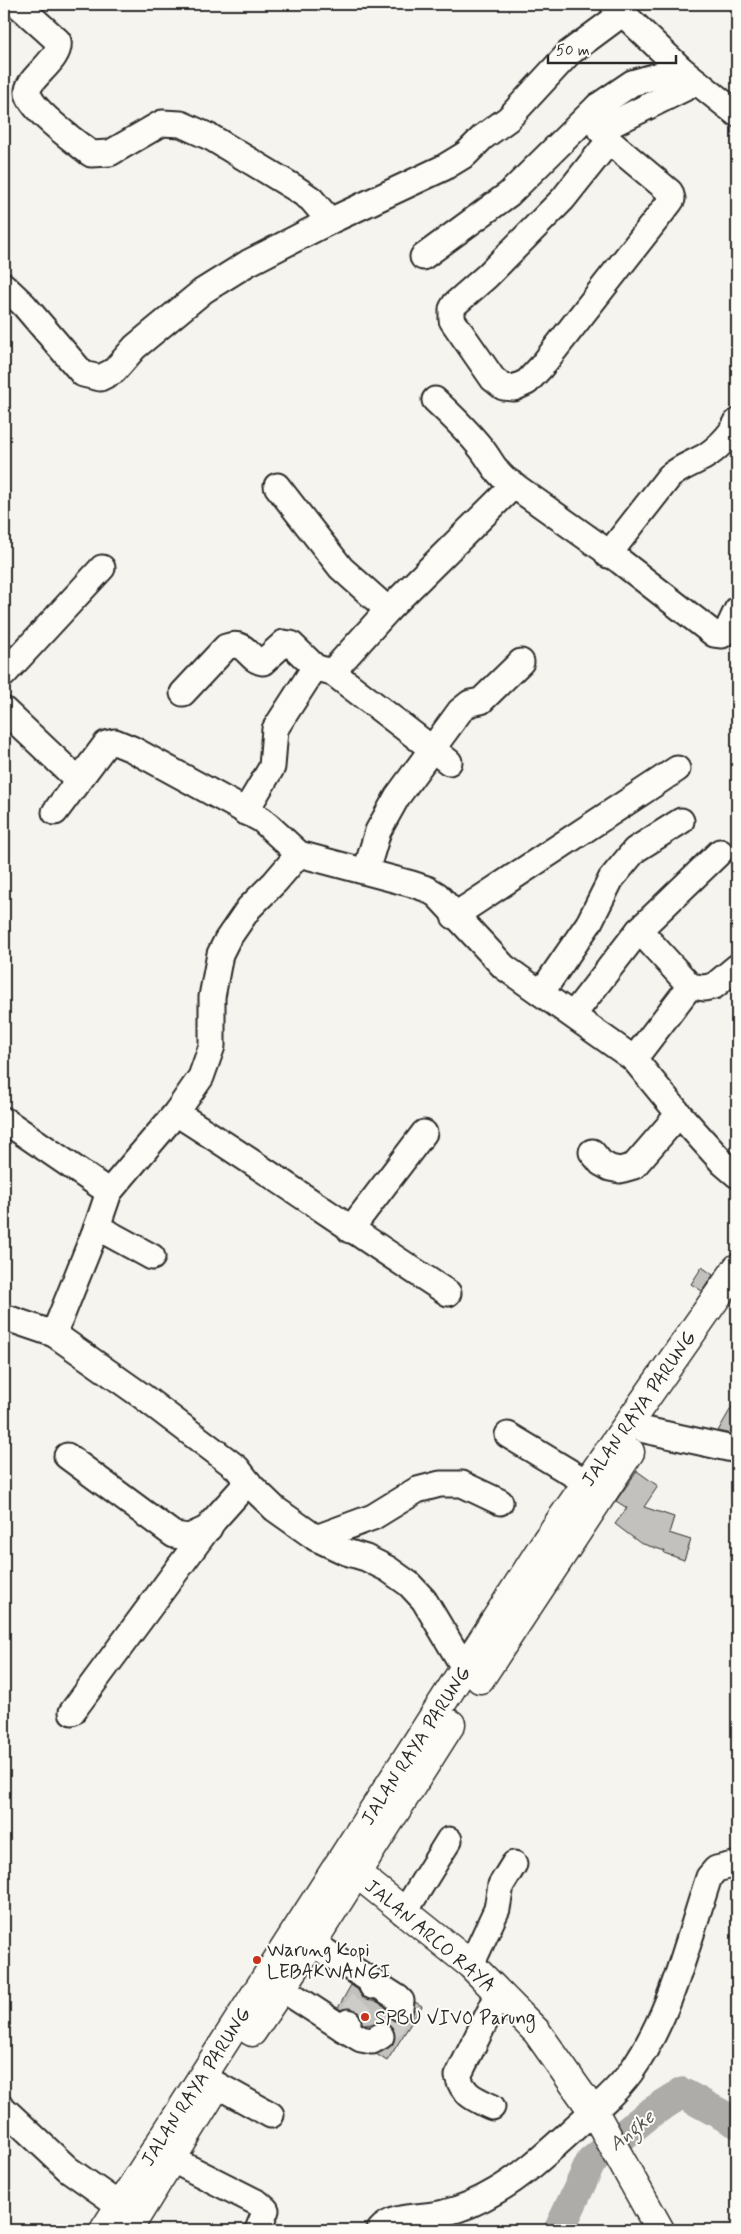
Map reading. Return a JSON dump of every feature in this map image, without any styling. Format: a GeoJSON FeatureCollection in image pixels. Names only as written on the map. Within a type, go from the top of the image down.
{"type":"FeatureCollection","features":[{"type":"Feature","properties":{"kind":"main road","name":"JALAN RAYA PARUNG"},"geometry":{"type":"LineString","coordinates":[[124,2218],[354,1838],[465,1669],[555,1546],[645,1430],[734,1285]]}},
{"type":"Feature","properties":{"kind":"main road","name":"JALAN RAYA PARUNG"},"geometry":{"type":"LineString","coordinates":[[104,2230],[124,2218],[173,2160],[217,2085],[312,1942],[555,1546],[586,1482],[684,1342],[734,1285]]}},
{"type":"Feature","properties":{"kind":"main road","name":"JALAN ARCO RAYA"},"geometry":{"type":"LineString","coordinates":[[355,1872],[471,1966],[537,2032],[595,2114],[621,2157],[660,2230]]}},
{"type":"Feature","properties":{"kind":"street"},"geometry":{"type":"LineString","coordinates":[[17,4],[58,41],[59,47],[53,58],[28,88],[28,96],[48,119],[91,154],[110,153],[162,122],[181,124],[212,138],[295,188],[311,199],[330,221]]}},
{"type":"Feature","properties":{"kind":"street"},"geometry":{"type":"LineString","coordinates":[[4,286],[24,305],[83,374],[100,378],[114,371],[135,347],[203,291],[248,263],[330,221],[443,168],[466,154],[483,137],[508,119],[543,78],[618,8],[689,75],[737,114]]}},
{"type":"Feature","properties":{"kind":"street"},"geometry":{"type":"LineString","coordinates":[[602,126],[670,192],[672,199],[541,368],[527,382],[514,388],[503,387],[493,379],[452,320],[452,309],[563,199],[602,126],[632,83],[689,75]]}},
{"type":"Feature","properties":{"kind":"street"},"geometry":{"type":"LineString","coordinates":[[423,257],[602,126]]}},
{"type":"Feature","properties":{"kind":"street"},"geometry":{"type":"LineString","coordinates":[[435,400],[466,430],[482,449],[497,472],[714,634],[722,635],[725,633],[737,610]]}},
{"type":"Feature","properties":{"kind":"street"},"geometry":{"type":"LineString","coordinates":[[608,554],[669,477],[682,467],[705,456],[734,430],[737,422]]}},
{"type":"Feature","properties":{"kind":"street"},"geometry":{"type":"LineString","coordinates":[[277,486],[341,568],[388,610]]}},
{"type":"Feature","properties":{"kind":"street"},"geometry":{"type":"LineString","coordinates":[[245,812],[272,767],[275,729],[324,669],[388,610],[514,486]]}},
{"type":"Feature","properties":{"kind":"street"},"geometry":{"type":"LineString","coordinates":[[4,674],[102,568]]}},
{"type":"Feature","properties":{"kind":"street"},"geometry":{"type":"LineString","coordinates":[[183,693],[226,647],[234,644],[242,646],[258,662],[264,662],[284,643],[291,644],[441,756]]}},
{"type":"Feature","properties":{"kind":"street"},"geometry":{"type":"LineString","coordinates":[[366,871],[378,831],[397,797],[441,756],[460,711],[470,703],[481,701],[522,662]]}},
{"type":"Feature","properties":{"kind":"street"},"geometry":{"type":"LineString","coordinates":[[4,710],[78,780]]}},
{"type":"Feature","properties":{"kind":"street"},"geometry":{"type":"LineString","coordinates":[[55,812],[106,744],[115,742],[132,749],[262,820],[299,854],[427,889],[436,895],[504,967],[634,1059],[679,1114],[723,1163],[737,1175]]}},
{"type":"Feature","properties":{"kind":"street"},"geometry":{"type":"LineString","coordinates":[[454,916],[677,769]]}},
{"type":"Feature","properties":{"kind":"street"},"geometry":{"type":"LineString","coordinates":[[541,993],[589,923],[606,885],[635,850],[681,821]]}},
{"type":"Feature","properties":{"kind":"street"},"geometry":{"type":"LineString","coordinates":[[573,1015],[638,930],[720,852]]}},
{"type":"Feature","properties":{"kind":"street"},"geometry":{"type":"LineString","coordinates":[[54,1334],[109,1192],[176,1113],[201,1077],[212,1046],[212,997],[220,954],[227,940],[249,908],[299,854]]}},
{"type":"Feature","properties":{"kind":"street"},"geometry":{"type":"LineString","coordinates":[[638,930],[690,986],[704,988],[714,986],[737,967]]}},
{"type":"Feature","properties":{"kind":"street"},"geometry":{"type":"LineString","coordinates":[[634,1059],[690,986]]}},
{"type":"Feature","properties":{"kind":"street"},"geometry":{"type":"LineString","coordinates":[[176,1113],[261,1167],[350,1230],[448,1294]]}},
{"type":"Feature","properties":{"kind":"street"},"geometry":{"type":"LineString","coordinates":[[592,1152],[600,1163],[610,1168],[620,1170],[634,1166],[679,1114]]}},
{"type":"Feature","properties":{"kind":"street"},"geometry":{"type":"LineString","coordinates":[[4,1120],[109,1192]]}},
{"type":"Feature","properties":{"kind":"street"},"geometry":{"type":"LineString","coordinates":[[350,1230],[424,1133]]}},
{"type":"Feature","properties":{"kind":"street"},"geometry":{"type":"LineString","coordinates":[[97,1227],[152,1257]]}},
{"type":"Feature","properties":{"kind":"street"},"geometry":{"type":"LineString","coordinates":[[4,1317],[54,1334],[214,1450],[237,1468],[275,1509],[316,1538],[388,1568],[409,1584],[424,1600],[465,1669]]}},
{"type":"Feature","properties":{"kind":"street"},"geometry":{"type":"LineString","coordinates":[[645,1430],[737,1450]]}},
{"type":"Feature","properties":{"kind":"street"},"geometry":{"type":"LineString","coordinates":[[508,1435],[586,1482]]}},
{"type":"Feature","properties":{"kind":"street"},"geometry":{"type":"LineString","coordinates":[[67,1456],[174,1535],[189,1537],[209,1528]]}},
{"type":"Feature","properties":{"kind":"street"},"geometry":{"type":"LineString","coordinates":[[72,1712],[209,1528],[248,1482]]}},
{"type":"Feature","properties":{"kind":"street"},"geometry":{"type":"LineString","coordinates":[[316,1538],[374,1517],[417,1490],[440,1484],[462,1484],[500,1502]]}},
{"type":"Feature","properties":{"kind":"street"},"geometry":{"type":"LineString","coordinates":[[404,1913],[449,1840]]}},
{"type":"Feature","properties":{"kind":"street"},"geometry":{"type":"LineString","coordinates":[[471,1966],[497,1908],[502,1885],[514,1864]]}},
{"type":"Feature","properties":{"kind":"street"},"geometry":{"type":"LineString","coordinates":[[380,2230],[384,2225],[396,2220],[444,2213],[496,2191],[595,2114],[629,2074],[652,2037],[666,2006],[709,1877],[716,1869],[737,1864]]}},
{"type":"Feature","properties":{"kind":"street"},"geometry":{"type":"LineString","coordinates":[[312,1942],[373,1984],[398,1998],[401,2002],[400,2008]]}},
{"type":"Feature","properties":{"kind":"street"},"geometry":{"type":"LineString","coordinates":[[281,1988],[346,2026],[361,2039],[372,2041],[381,2036]]}},
{"type":"Feature","properties":{"kind":"street"},"geometry":{"type":"LineString","coordinates":[[492,2107],[469,2096],[461,2087],[458,2076],[499,1993]]}},
{"type":"Feature","properties":{"kind":"street"},"geometry":{"type":"LineString","coordinates":[[217,2085],[271,2115]]}},
{"type":"Feature","properties":{"kind":"street"},"geometry":{"type":"LineString","coordinates":[[4,2109],[124,2218]]}},
{"type":"Feature","properties":{"kind":"street"},"geometry":{"type":"LineString","coordinates":[[173,2160],[258,2203],[266,2210],[258,2230]]}},
{"type":"Feature","properties":{"kind":"building"},"geometry":{"type":"Polygon","coordinates":[[[702,1267],[713,1275],[702,1291],[691,1284],[702,1267]]]}},
{"type":"Feature","properties":{"kind":"building"},"geometry":{"type":"Polygon","coordinates":[[[737,1398],[737,1435],[718,1431],[737,1398]]]}},
{"type":"Feature","properties":{"kind":"building"},"geometry":{"type":"Polygon","coordinates":[[[637,1471],[658,1486],[644,1507],[674,1517],[669,1533],[691,1540],[684,1560],[664,1553],[665,1551],[640,1543],[615,1524],[627,1508],[616,1501],[637,1471]]]}},
{"type":"Feature","properties":{"kind":"building"},"geometry":{"type":"Polygon","coordinates":[[[351,1985],[358,1990],[362,1997],[374,2000],[386,2007],[387,2014],[391,2019],[398,2022],[405,2021],[411,2017],[415,2002],[422,2006],[387,2061],[376,2054],[393,2044],[395,2037],[393,2029],[389,2024],[382,2022],[366,2025],[362,2023],[361,2015],[356,2010],[348,2008],[341,2010],[338,2008],[351,1985]]]}},
{"type":"Feature","properties":{"kind":"waterway","name":"Angke"},"geometry":{"type":"LineString","coordinates":[[559,2230],[591,2162],[649,2114],[682,2093],[737,2123]]}},
{"type":"Feature","properties":{"kind":"tunnel"},"geometry":{"type":"LineString","coordinates":[[348,2022],[372,1986]]}},
{"type":"Feature","properties":{"kind":"tunnel"},"geometry":{"type":"LineString","coordinates":[[381,2036],[392,2024],[400,2008]]}},
{"type":"Feature","properties":{"kind":"place","name":"Warung Kopi LEBAKWANGI"},"geometry":{"type":"Point","coordinates":[257,1960]}},
{"type":"Feature","properties":{"kind":"place","name":"SPBU VIVO Parung"},"geometry":{"type":"Point","coordinates":[365,2017]}}]}
